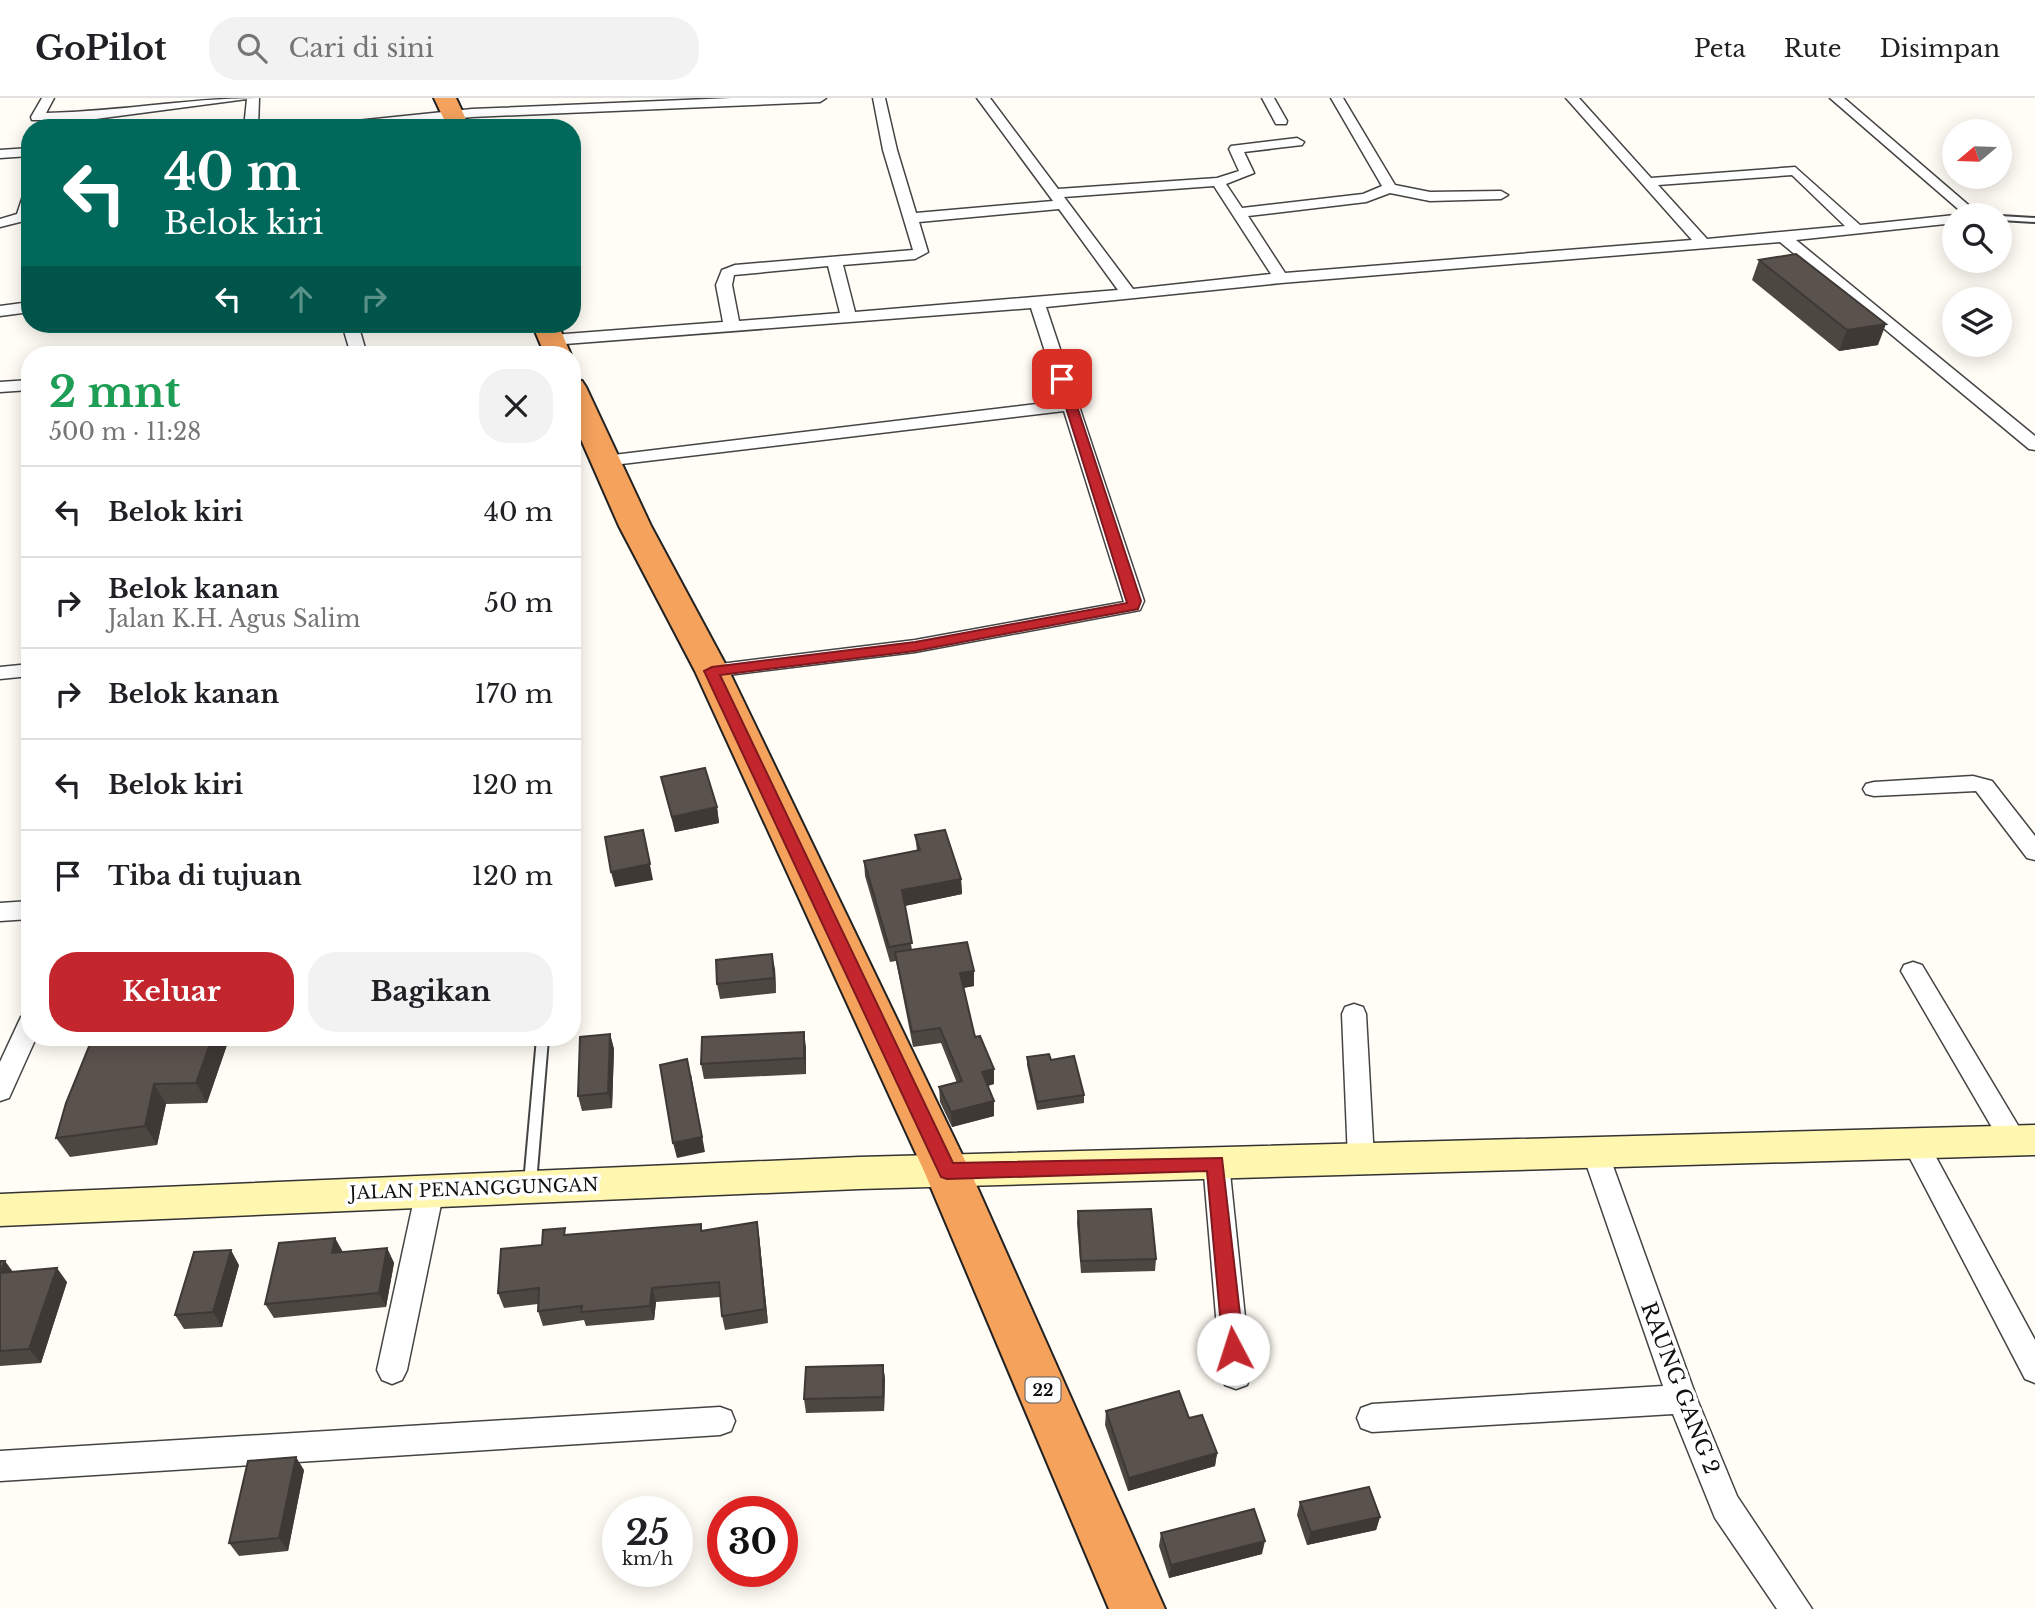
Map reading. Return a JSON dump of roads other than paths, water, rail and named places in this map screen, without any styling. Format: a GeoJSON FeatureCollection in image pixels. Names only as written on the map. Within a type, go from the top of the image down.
{"type":"FeatureCollection","features":[{"type":"Feature","properties":{"kind":"highway","name":"22"},"geometry":{"type":"LineString","coordinates":[[581,407],[635,526],[712,671],[947,1171],[1137,1609]]}},
{"type":"Feature","properties":{"kind":"main road","name":"JALAN PENANGGUNGAN"},"geometry":{"type":"LineString","coordinates":[[0,1210],[430,1190],[947,1171],[2024,1140]]}},
{"type":"Feature","properties":{"kind":"street"},"geometry":{"type":"LineString","coordinates":[[48,98],[37,117],[56,119]]}},
{"type":"Feature","properties":{"kind":"street"},"geometry":{"type":"LineString","coordinates":[[104,119],[241,98]]}},
{"type":"Feature","properties":{"kind":"street"},"geometry":{"type":"LineString","coordinates":[[252,119],[253,98]]}},
{"type":"Feature","properties":{"kind":"street"},"geometry":{"type":"LineString","coordinates":[[402,119],[452,113],[637,102],[820,98]]}},
{"type":"Feature","properties":{"kind":"street"},"geometry":{"type":"LineString","coordinates":[[732,327],[724,285],[727,273],[735,269],[915,255],[921,252],[879,98]]}},
{"type":"Feature","properties":{"kind":"street"},"geometry":{"type":"LineString","coordinates":[[983,98],[1128,293]]}},
{"type":"Feature","properties":{"kind":"street"},"geometry":{"type":"LineString","coordinates":[[1268,98],[1281,121]]}},
{"type":"Feature","properties":{"kind":"street"},"geometry":{"type":"LineString","coordinates":[[1336,98],[1390,188],[1402,193],[1422,195],[1501,195]]}},
{"type":"Feature","properties":{"kind":"street"},"geometry":{"type":"LineString","coordinates":[[1572,98],[1704,244]]}},
{"type":"Feature","properties":{"kind":"street"},"geometry":{"type":"LineString","coordinates":[[1836,98],[1959,203]]}},
{"type":"Feature","properties":{"kind":"street"},"geometry":{"type":"LineString","coordinates":[[910,218],[1218,182],[1247,173],[1236,149],[1297,142]]}},
{"type":"Feature","properties":{"kind":"street"},"geometry":{"type":"LineString","coordinates":[[0,154],[21,153]]}},
{"type":"Feature","properties":{"kind":"street"},"geometry":{"type":"LineString","coordinates":[[1647,182],[1795,171],[1857,230]]}},
{"type":"Feature","properties":{"kind":"street"},"geometry":{"type":"LineString","coordinates":[[1218,182],[1280,278]]}},
{"type":"Feature","properties":{"kind":"street"},"geometry":{"type":"LineString","coordinates":[[1238,213],[1366,198],[1390,188]]}},
{"type":"Feature","properties":{"kind":"street"},"geometry":{"type":"LineString","coordinates":[[552,340],[1037,303],[1280,278],[1704,244],[1942,220]]}},
{"type":"Feature","properties":{"kind":"street"},"geometry":{"type":"LineString","coordinates":[[2,226],[21,224]]}},
{"type":"Feature","properties":{"kind":"street"},"geometry":{"type":"LineString","coordinates":[[1783,237],[2035,445]]}},
{"type":"Feature","properties":{"kind":"street"},"geometry":{"type":"LineString","coordinates":[[834,260],[849,318]]}},
{"type":"Feature","properties":{"kind":"street"},"geometry":{"type":"LineString","coordinates":[[712,671],[915,646],[1133,606],[1134,601],[1037,303]]}},
{"type":"Feature","properties":{"kind":"street"},"geometry":{"type":"LineString","coordinates":[[0,311],[21,308]]}},
{"type":"Feature","properties":{"kind":"street"},"geometry":{"type":"LineString","coordinates":[[0,387],[21,386]]}},
{"type":"Feature","properties":{"kind":"street"},"geometry":{"type":"LineString","coordinates":[[605,461],[868,427],[1071,405]]}},
{"type":"Feature","properties":{"kind":"street"},"geometry":{"type":"LineString","coordinates":[[0,673],[21,671]]}},
{"type":"Feature","properties":{"kind":"street"},"geometry":{"type":"LineString","coordinates":[[1874,789],[1973,783],[1984,786],[2035,852]]}},
{"type":"Feature","properties":{"kind":"street"},"geometry":{"type":"LineString","coordinates":[[0,912],[21,910]]}},
{"type":"Feature","properties":{"kind":"street"},"geometry":{"type":"LineString","coordinates":[[1913,971],[2024,1140]]}},
{"type":"Feature","properties":{"kind":"street"},"geometry":{"type":"LineString","coordinates":[[1354,1014],[1362,1159]]}},
{"type":"Feature","properties":{"kind":"street"},"geometry":{"type":"LineString","coordinates":[[0,1091],[18,1032]]}},
{"type":"Feature","properties":{"kind":"street"},"geometry":{"type":"LineString","coordinates":[[1915,1143],[2035,1369]]}},
{"type":"Feature","properties":{"kind":"street","name":"RAUNG GANG 2"},"geometry":{"type":"LineString","coordinates":[[1595,1152],[1682,1399],[1726,1507],[1796,1609]]}},
{"type":"Feature","properties":{"kind":"street"},"geometry":{"type":"LineString","coordinates":[[1216,1163],[1236,1375]]}},
{"type":"Feature","properties":{"kind":"street"},"geometry":{"type":"LineString","coordinates":[[392,1370],[430,1190]]}},
{"type":"Feature","properties":{"kind":"street"},"geometry":{"type":"LineString","coordinates":[[1372,1418],[1682,1399]]}},
{"type":"Feature","properties":{"kind":"street"},"geometry":{"type":"LineString","coordinates":[[0,1466],[720,1421]]}},
{"type":"Feature","properties":{"kind":"lane"},"geometry":{"type":"LineString","coordinates":[[2012,219],[2035,220]]}},
{"type":"Feature","properties":{"kind":"lane"},"geometry":{"type":"LineString","coordinates":[[529,1186],[541,1046]]}}]}
